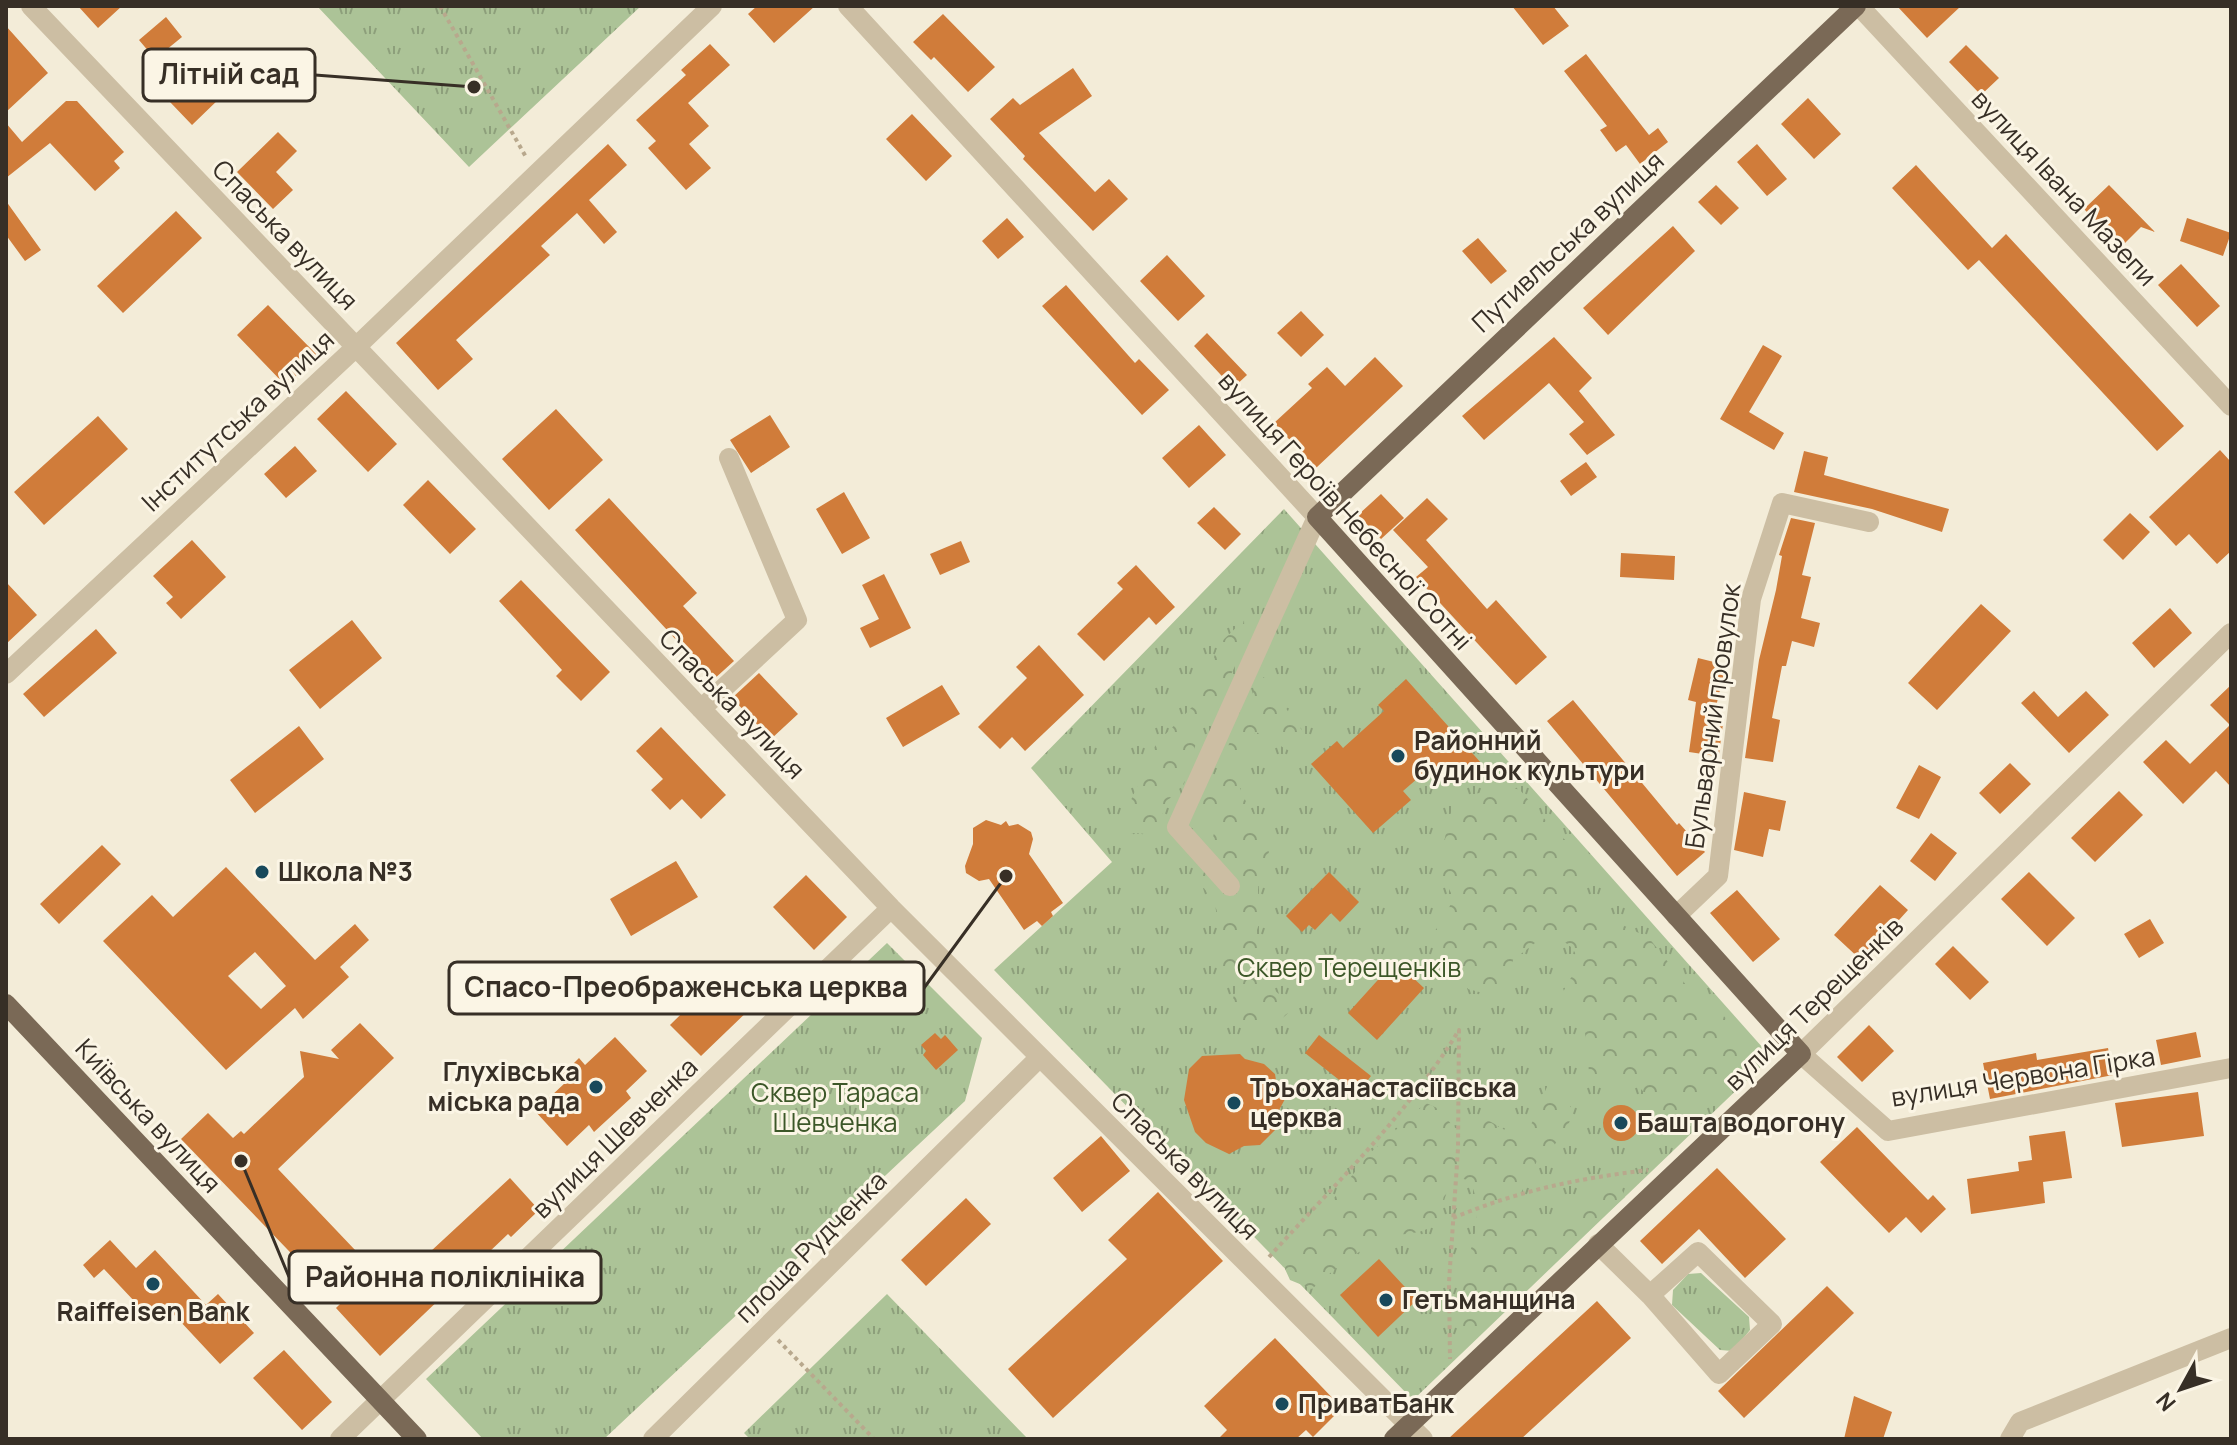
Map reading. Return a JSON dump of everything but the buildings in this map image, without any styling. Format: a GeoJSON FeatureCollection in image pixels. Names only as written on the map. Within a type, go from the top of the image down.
{"type":"FeatureCollection","features":[{"type":"Feature","properties":{"kind":"main road","name":"Путивльська вулиця"},"geometry":{"type":"LineString","coordinates":[[1317,517],[1858,6]]}},
{"type":"Feature","properties":{"kind":"main road","name":"вулиця Героїв Небесної Сотні"},"geometry":{"type":"LineString","coordinates":[[1317,517],[1801,1054]]}},
{"type":"Feature","properties":{"kind":"main road","name":"Київська вулиця"},"geometry":{"type":"LineString","coordinates":[[6,1004],[417,1439]]}},
{"type":"Feature","properties":{"kind":"main road","name":"вулиця Терещенків"},"geometry":{"type":"LineString","coordinates":[[1394,1439],[1416,1432],[1453,1381],[1801,1054]]}},
{"type":"Feature","properties":{"kind":"street","name":"Спаська вулиця"},"geometry":{"type":"LineString","coordinates":[[31,6],[891,908],[1416,1432]]}},
{"type":"Feature","properties":{"kind":"street","name":"Інститутська вулиця"},"geometry":{"type":"LineString","coordinates":[[6,674],[356,347],[712,6]]}},
{"type":"Feature","properties":{"kind":"street","name":"вулиця Героїв Небесної Сотні"},"geometry":{"type":"LineString","coordinates":[[848,6],[1317,517]]}},
{"type":"Feature","properties":{"kind":"street","name":"вулиця Івана Мазепи"},"geometry":{"type":"LineString","coordinates":[[1858,6],[2231,406]]}},
{"type":"Feature","properties":{"kind":"street"},"geometry":{"type":"LineString","coordinates":[[701,709],[797,620],[729,458]]}},
{"type":"Feature","properties":{"kind":"street","name":"Бульварний провулок"},"geometry":{"type":"LineString","coordinates":[[1676,916],[1718,876],[1751,599],[1782,503],[1869,522]]}},
{"type":"Feature","properties":{"kind":"street"},"geometry":{"type":"LineString","coordinates":[[1230,886],[1177,827],[1317,517]]}},
{"type":"Feature","properties":{"kind":"street","name":"вулиця Терещенків"},"geometry":{"type":"LineString","coordinates":[[1801,1054],[2231,633]]}},
{"type":"Feature","properties":{"kind":"street","name":"вулиця Шевченка"},"geometry":{"type":"LineString","coordinates":[[340,1439],[891,908]]}},
{"type":"Feature","properties":{"kind":"street","name":"вулиця Червона Гірка"},"geometry":{"type":"LineString","coordinates":[[1801,1054],[1888,1131],[2231,1068]]}},
{"type":"Feature","properties":{"kind":"street","name":"площа Рудченка"},"geometry":{"type":"LineString","coordinates":[[653,1439],[1039,1058]]}},
{"type":"Feature","properties":{"kind":"street"},"geometry":{"type":"LineString","coordinates":[[1598,1244],[1650,1295],[1719,1374],[1772,1324],[1698,1252],[1650,1295]]}},
{"type":"Feature","properties":{"kind":"street"},"geometry":{"type":"LineString","coordinates":[[2010,1439],[2020,1422],[2231,1338]]}},
{"type":"Feature","properties":{"kind":"path"},"geometry":{"type":"LineString","coordinates":[[440,6],[536,175]]}},
{"type":"Feature","properties":{"kind":"path"},"geometry":{"type":"LineString","coordinates":[[1255,1272],[1378,1138],[1436,1068],[1459,1030],[1458,1149],[1448,1340],[1453,1381]]}},
{"type":"Feature","properties":{"kind":"path"},"geometry":{"type":"LineString","coordinates":[[1453,1218],[1498,1200],[1562,1181],[1649,1170],[1671,1176]]}},
{"type":"Feature","properties":{"kind":"path"},"geometry":{"type":"LineString","coordinates":[[766,1327],[874,1439]]}},
{"type":"Feature","properties":{"kind":"green space"},"geometry":{"type":"Polygon","coordinates":[[[317,6],[641,6],[469,167],[317,6]]]}},
{"type":"Feature","properties":{"kind":"green space","name":"Сквер Терещенків"},"geometry":{"type":"Polygon","coordinates":[[[1284,509],[1771,1057],[1413,1400],[994,970],[1112,862],[1031,768],[1284,509]]]}},
{"type":"Feature","properties":{"kind":"green space"},"geometry":{"type":"Polygon","coordinates":[[[1244,620],[1245,645],[1217,704],[1202,723],[1184,784],[1166,802],[1159,828],[1149,834],[1130,833],[1127,809],[1156,744],[1197,702],[1219,644],[1244,620]]]}},
{"type":"Feature","properties":{"kind":"green space"},"geometry":{"type":"Polygon","coordinates":[[[1261,676],[1274,683],[1276,695],[1304,733],[1300,757],[1256,732],[1238,767],[1239,786],[1269,843],[1258,891],[1264,908],[1257,930],[1258,977],[1285,999],[1289,1012],[1274,1025],[1258,1030],[1243,1026],[1228,1011],[1237,988],[1223,966],[1215,903],[1192,872],[1212,841],[1215,829],[1198,810],[1261,676]]]}},
{"type":"Feature","properties":{"kind":"green space"},"geometry":{"type":"Polygon","coordinates":[[[1507,786],[1520,790],[1553,829],[1582,855],[1584,866],[1580,904],[1649,938],[1690,990],[1688,1003],[1723,1015],[1751,1048],[1735,1076],[1677,1117],[1664,1118],[1640,1088],[1628,1079],[1589,1072],[1584,1023],[1562,994],[1579,963],[1567,944],[1544,936],[1513,960],[1507,986],[1483,993],[1468,989],[1461,963],[1433,944],[1435,931],[1454,899],[1438,867],[1452,808],[1471,795],[1507,786]]]}},
{"type":"Feature","properties":{"kind":"green space","name":"Сквер Тараса Шевченка"},"geometry":{"type":"Polygon","coordinates":[[[887,943],[982,1038],[965,1101],[604,1439],[483,1439],[426,1379],[887,943]]]}},
{"type":"Feature","properties":{"kind":"green space"},"geometry":{"type":"Polygon","coordinates":[[[1549,1083],[1560,1088],[1573,1111],[1565,1135],[1538,1159],[1521,1193],[1520,1206],[1531,1226],[1555,1231],[1607,1185],[1620,1185],[1625,1197],[1478,1328],[1466,1332],[1460,1314],[1463,1277],[1477,1219],[1476,1199],[1469,1180],[1457,1178],[1448,1190],[1437,1219],[1427,1229],[1396,1236],[1360,1252],[1312,1289],[1290,1280],[1285,1269],[1287,1257],[1370,1153],[1426,1103],[1437,1108],[1453,1126],[1479,1120],[1523,1134],[1535,1117],[1549,1083]]]}},
{"type":"Feature","properties":{"kind":"green space"},"geometry":{"type":"Polygon","coordinates":[[[1701,1273],[1749,1317],[1750,1330],[1733,1351],[1720,1350],[1672,1305],[1673,1290],[1688,1274],[1701,1273]]]}},
{"type":"Feature","properties":{"kind":"green space"},"geometry":{"type":"Polygon","coordinates":[[[887,1294],[1028,1439],[750,1439],[744,1433],[887,1294]]]}},
{"type":"Feature","properties":{"kind":"place","name":"Літній сад"},"geometry":{"type":"Point","coordinates":[474,87]}},
{"type":"Feature","properties":{"kind":"place","name":"Районний будинок культури"},"geometry":{"type":"Point","coordinates":[1398,756]}},
{"type":"Feature","properties":{"kind":"place","name":"Школа №3"},"geometry":{"type":"Point","coordinates":[262,872]}},
{"type":"Feature","properties":{"kind":"place","name":"Спасо-Преображенська церква"},"geometry":{"type":"Point","coordinates":[1006,876]}},
{"type":"Feature","properties":{"kind":"place","name":"Глухівська міська рада"},"geometry":{"type":"Point","coordinates":[596,1087]}},
{"type":"Feature","properties":{"kind":"place","name":"Трьоханастасіївська церква"},"geometry":{"type":"Point","coordinates":[1234,1103]}},
{"type":"Feature","properties":{"kind":"place","name":"Башта водогону"},"geometry":{"type":"Point","coordinates":[1621,1123]}},
{"type":"Feature","properties":{"kind":"place","name":"Районна поліклініка"},"geometry":{"type":"Point","coordinates":[241,1161]}},
{"type":"Feature","properties":{"kind":"place","name":"Raiffeisen Bank"},"geometry":{"type":"Point","coordinates":[153,1284]}},
{"type":"Feature","properties":{"kind":"place","name":"Гетьманщина"},"geometry":{"type":"Point","coordinates":[1386,1300]}},
{"type":"Feature","properties":{"kind":"place","name":"ПриватБанк"},"geometry":{"type":"Point","coordinates":[1282,1404]}}]}
